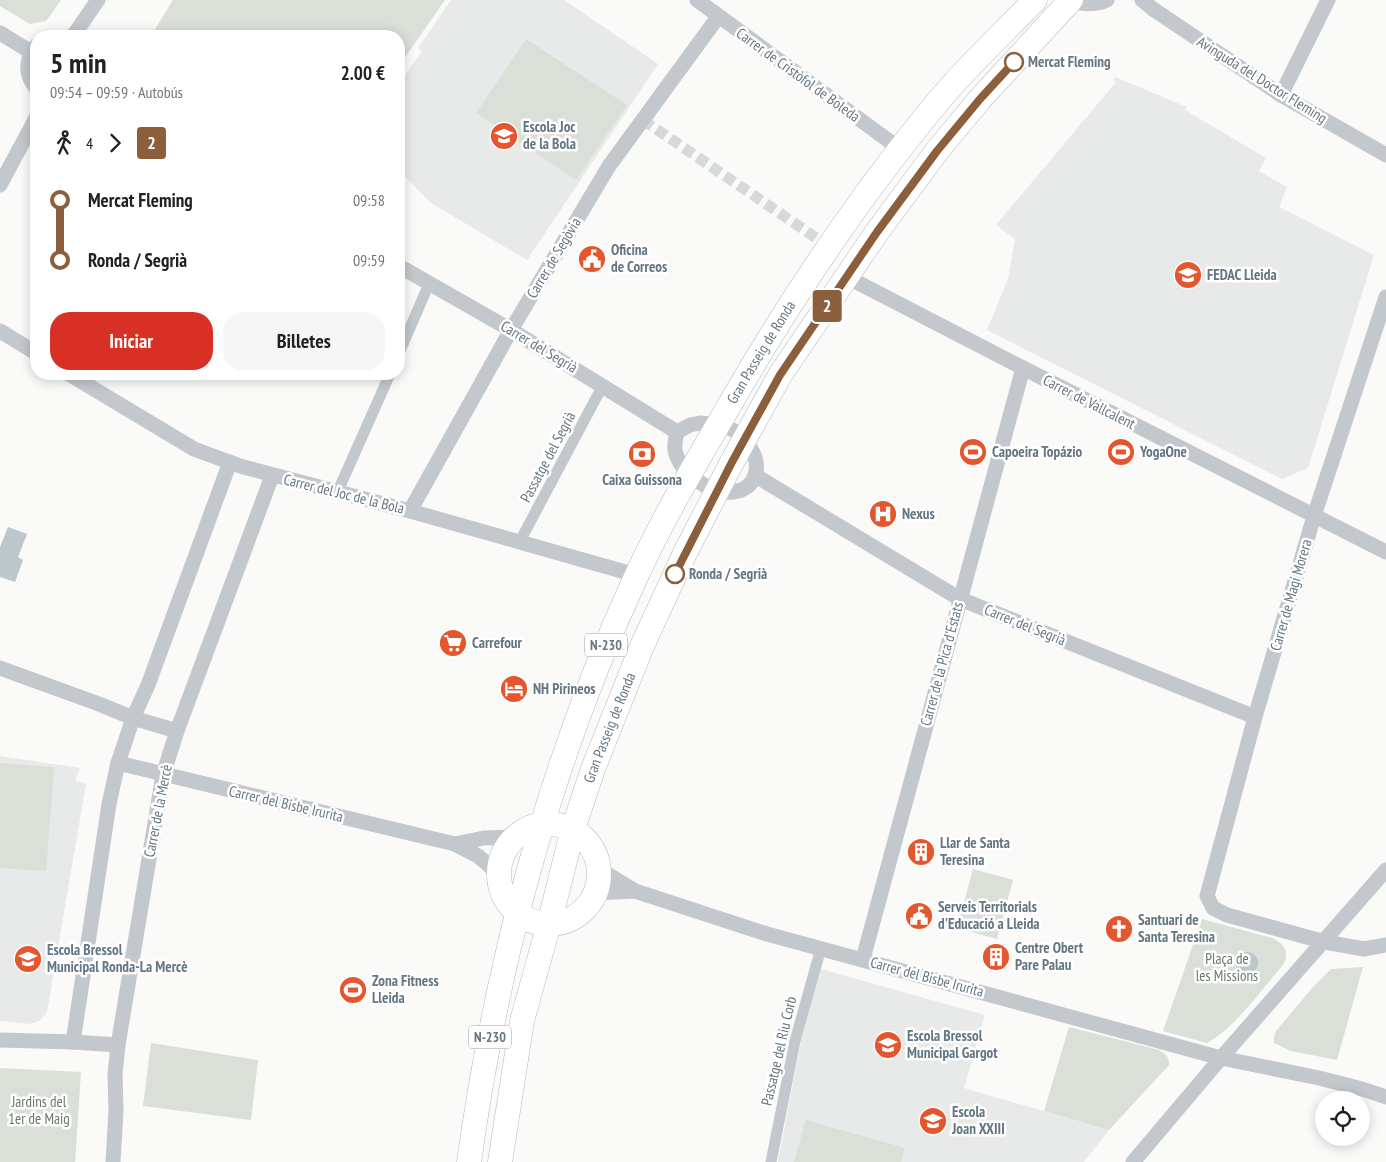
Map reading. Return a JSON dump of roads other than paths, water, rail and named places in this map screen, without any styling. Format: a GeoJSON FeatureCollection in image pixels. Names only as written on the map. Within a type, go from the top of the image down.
{"type":"FeatureCollection","features":[{"type":"Feature","properties":{"kind":"main road","name":"Gran Passeig de Ronda"},"geometry":{"type":"LineString","coordinates":[[468,1162],[476,1109],[517,912],[560,765],[608,638],[636,575],[690,474],[756,359],[828,246],[900,149],[949,89],[1035,0]]}},
{"type":"Feature","properties":{"kind":"main road","name":"Gran Passeig de Ronda"},"geometry":{"type":"LineString","coordinates":[[500,1162],[505,1120],[522,1021],[550,924],[573,830],[593,769],[642,646],[685,553],[780,375],[877,232],[937,151],[980,99],[1070,0]]}},
{"type":"Feature","properties":{"kind":"main road"},"geometry":{"type":"LineString","coordinates":[[543,824],[556,824],[573,830],[590,844],[596,856],[599,878],[595,893],[589,904],[578,914],[565,921],[550,924],[527,919],[517,912],[506,899],[500,884],[499,867],[504,850],[514,837],[527,828],[543,824]]}},
{"type":"Feature","properties":{"kind":"street"},"geometry":{"type":"LineString","coordinates":[[77,30],[98,0]]}},
{"type":"Feature","properties":{"kind":"street","name":"Carrer de Cristòfol de Boleda"},"geometry":{"type":"LineString","coordinates":[[697,0],[900,149]]}},
{"type":"Feature","properties":{"kind":"street"},"geometry":{"type":"LineString","coordinates":[[1070,0],[1086,4],[1101,3],[1107,0]]}},
{"type":"Feature","properties":{"kind":"street","name":"Avinguda del Doctor Fleming"},"geometry":{"type":"LineString","coordinates":[[1142,0],[1280,95],[1386,155]]}},
{"type":"Feature","properties":{"kind":"street"},"geometry":{"type":"LineString","coordinates":[[1280,95],[1328,0]]}},
{"type":"Feature","properties":{"kind":"street","name":"Carrer de Segòvia"},"geometry":{"type":"LineString","coordinates":[[410,511],[510,330],[609,166],[718,17]]}},
{"type":"Feature","properties":{"kind":"street"},"geometry":{"type":"LineString","coordinates":[[0,33],[30,47]]}},
{"type":"Feature","properties":{"kind":"street"},"geometry":{"type":"LineString","coordinates":[[30,60],[27,69],[30,79]]}},
{"type":"Feature","properties":{"kind":"street"},"geometry":{"type":"LineString","coordinates":[[0,184],[30,129]]}},
{"type":"Feature","properties":{"kind":"street","name":"Carrer del Segrià"},"geometry":{"type":"LineString","coordinates":[[405,270],[603,385],[677,432]]}},
{"type":"Feature","properties":{"kind":"street","name":"Carrer de Vallcalent"},"geometry":{"type":"LineString","coordinates":[[847,277],[1386,552]]}},
{"type":"Feature","properties":{"kind":"street"},"geometry":{"type":"LineString","coordinates":[[405,339],[429,284]]}},
{"type":"Feature","properties":{"kind":"street","name":"Carrer de Magí Morera"},"geometry":{"type":"LineString","coordinates":[[1325,942],[1218,912],[1213,908],[1207,896],[1255,716],[1314,516],[1383,318],[1386,297]]}},
{"type":"Feature","properties":{"kind":"street"},"geometry":{"type":"LineString","coordinates":[[0,331],[30,349]]}},
{"type":"Feature","properties":{"kind":"street","name":"Carrer de la Pica d'Estats"},"geometry":{"type":"LineString","coordinates":[[863,959],[1023,368]]}},
{"type":"Feature","properties":{"kind":"street","name":"Carrer del Joc de la Bola"},"geometry":{"type":"LineString","coordinates":[[79,380],[194,449],[230,462],[272,476],[410,511],[636,575]]}},
{"type":"Feature","properties":{"kind":"street"},"geometry":{"type":"LineString","coordinates":[[337,493],[387,380]]}},
{"type":"Feature","properties":{"kind":"street","name":"Passatge del Segrià"},"geometry":{"type":"LineString","coordinates":[[519,543],[603,385]]}},
{"type":"Feature","properties":{"kind":"street"},"geometry":{"type":"LineString","coordinates":[[700,423],[719,424],[734,429],[745,439],[757,465],[756,476],[747,487],[733,492],[717,490],[701,484],[682,465],[677,456],[674,442],[677,432],[690,426],[700,423]]}},
{"type":"Feature","properties":{"kind":"street"},"geometry":{"type":"LineString","coordinates":[[73,1042],[109,804],[118,763],[133,718],[148,684],[230,462]]}},
{"type":"Feature","properties":{"kind":"street","name":"Carrer de la Mercè"},"geometry":{"type":"LineString","coordinates":[[112,1162],[118,1045],[163,775],[177,732],[272,476]]}},
{"type":"Feature","properties":{"kind":"street","name":"Carrer del Segrià"},"geometry":{"type":"LineString","coordinates":[[756,476],[960,599],[1255,716]]}},
{"type":"Feature","properties":{"kind":"street"},"geometry":{"type":"LineString","coordinates":[[0,668],[133,718],[177,732]]}},
{"type":"Feature","properties":{"kind":"street","name":"Carrer del Bisbe Irurita"},"geometry":{"type":"LineString","coordinates":[[118,763],[455,844],[478,856],[499,874]]}},
{"type":"Feature","properties":{"kind":"street","name":"Carrer del Bisbe Irurita"},"geometry":{"type":"LineString","coordinates":[[455,844],[484,838],[514,837]]}},
{"type":"Feature","properties":{"kind":"street","name":"Carrer del Bisbe Irurita"},"geometry":{"type":"LineString","coordinates":[[599,869],[635,891],[766,934],[1221,1058],[1319,1078],[1386,1097]]}},
{"type":"Feature","properties":{"kind":"street"},"geometry":{"type":"LineString","coordinates":[[1133,1162],[1221,1058],[1325,942],[1386,870]]}},
{"type":"Feature","properties":{"kind":"street","name":"Carrer del Bisbe Irurita"},"geometry":{"type":"LineString","coordinates":[[595,893],[635,891]]}},
{"type":"Feature","properties":{"kind":"street"},"geometry":{"type":"LineString","coordinates":[[1325,942],[1364,949],[1386,945]]}},
{"type":"Feature","properties":{"kind":"street","name":"Passatge del Riu Corb"},"geometry":{"type":"LineString","coordinates":[[771,1162],[795,1041],[821,948]]}},
{"type":"Feature","properties":{"kind":"street"},"geometry":{"type":"LineString","coordinates":[[0,1040],[118,1045]]}},
{"type":"Feature","properties":{"kind":"tunnel"},"geometry":{"type":"LineString","coordinates":[[643,120],[828,246]]}},
{"type":"Feature","properties":{"kind":"place","name":"Mercat Fleming"},"geometry":{"type":"Point","coordinates":[1014,62]}},
{"type":"Feature","properties":{"kind":"place","name":"Escola Joc de la Bola"},"geometry":{"type":"Point","coordinates":[504,136]}},
{"type":"Feature","properties":{"kind":"place","name":"Oficina de Correos"},"geometry":{"type":"Point","coordinates":[592,259]}},
{"type":"Feature","properties":{"kind":"place","name":"FEDAC Lleida"},"geometry":{"type":"Point","coordinates":[1188,275]}},
{"type":"Feature","properties":{"kind":"place","name":"Capoeira Topázio"},"geometry":{"type":"Point","coordinates":[973,452]}},
{"type":"Feature","properties":{"kind":"place","name":"YogaOne"},"geometry":{"type":"Point","coordinates":[1121,452]}},
{"type":"Feature","properties":{"kind":"place","name":"Caixa Guissona"},"geometry":{"type":"Point","coordinates":[642,454]}},
{"type":"Feature","properties":{"kind":"place","name":"Nexus"},"geometry":{"type":"Point","coordinates":[883,514]}},
{"type":"Feature","properties":{"kind":"place","name":"Ronda / Segrià"},"geometry":{"type":"Point","coordinates":[675,574]}},
{"type":"Feature","properties":{"kind":"place","name":"Carrefour"},"geometry":{"type":"Point","coordinates":[453,643]}},
{"type":"Feature","properties":{"kind":"place","name":"NH Pirineos"},"geometry":{"type":"Point","coordinates":[514,689]}},
{"type":"Feature","properties":{"kind":"place","name":"Llar de Santa Teresina"},"geometry":{"type":"Point","coordinates":[921,852]}},
{"type":"Feature","properties":{"kind":"place","name":"Serveis Territorials d'Educació a Lleida"},"geometry":{"type":"Point","coordinates":[919,916]}},
{"type":"Feature","properties":{"kind":"place","name":"Santuari de Santa Teresina"},"geometry":{"type":"Point","coordinates":[1119,929]}},
{"type":"Feature","properties":{"kind":"place","name":"Centre Obert Pare Palau"},"geometry":{"type":"Point","coordinates":[996,957]}},
{"type":"Feature","properties":{"kind":"place","name":"Escola Bressol Municipal Ronda-La Mercè"},"geometry":{"type":"Point","coordinates":[28,959]}},
{"type":"Feature","properties":{"kind":"place","name":"Zona Fitness Lleida"},"geometry":{"type":"Point","coordinates":[353,990]}},
{"type":"Feature","properties":{"kind":"place","name":"Escola Bressol Municipal Gargot"},"geometry":{"type":"Point","coordinates":[888,1045]}},
{"type":"Feature","properties":{"kind":"place","name":"Escola Joan XXIII"},"geometry":{"type":"Point","coordinates":[933,1121]}},
{"type":"Feature","properties":{"kind":"park label","name":"Plaça de les Missions"},"geometry":{"type":"Point","coordinates":[1227,968]}},
{"type":"Feature","properties":{"kind":"park label","name":"Jardins del 1er de Maig"},"geometry":{"type":"Point","coordinates":[39,1110]}}]}
